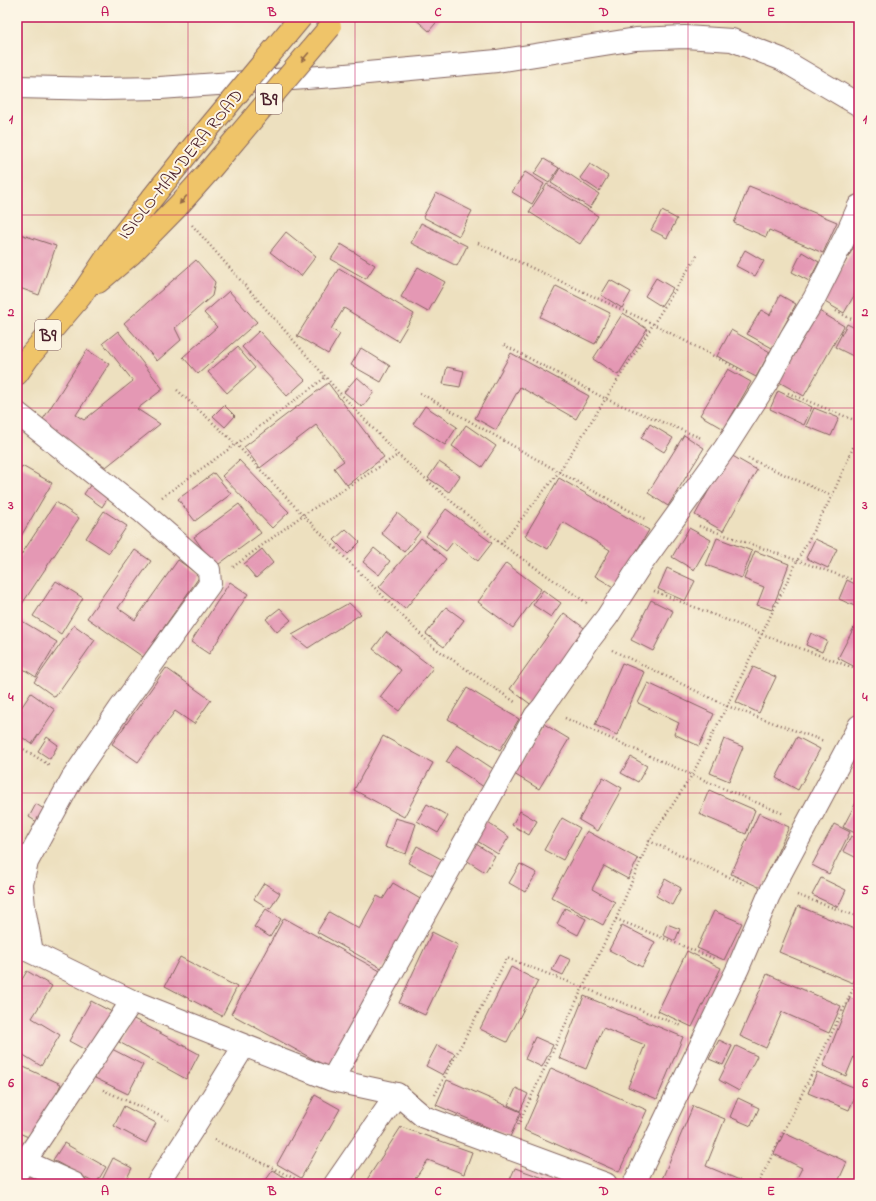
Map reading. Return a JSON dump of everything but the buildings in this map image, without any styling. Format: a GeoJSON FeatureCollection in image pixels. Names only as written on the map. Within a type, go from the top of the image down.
{"type":"FeatureCollection","features":[{"type":"Feature","properties":{"kind":"highway","name":"ISIOLO-MANDERA ROAD"},"geometry":{"type":"LineString","coordinates":[[17,374],[28,358],[80,297],[117,242],[188,153],[301,17]]}},
{"type":"Feature","properties":{"kind":"highway","name":"ISIOLO-MANDERA ROAD"},"geometry":{"type":"LineString","coordinates":[[80,297],[131,254],[177,207],[334,22]]}},
{"type":"Feature","properties":{"kind":"street"},"geometry":{"type":"LineString","coordinates":[[17,87],[103,89],[160,88],[335,76],[497,61],[636,39],[685,37],[732,40],[781,59],[859,104]]}},
{"type":"Feature","properties":{"kind":"street"},"geometry":{"type":"LineString","coordinates":[[332,1080],[539,712],[724,448],[766,384],[791,337],[814,299],[859,206]]}},
{"type":"Feature","properties":{"kind":"street"},"geometry":{"type":"LineString","coordinates":[[17,413],[141,511],[210,570],[210,584],[121,707],[72,779],[27,862],[22,884],[25,949],[132,1001],[332,1080],[397,1094],[424,1117],[606,1184]]}},
{"type":"Feature","properties":{"kind":"street"},"geometry":{"type":"LineString","coordinates":[[634,1184],[738,968],[772,891],[859,726]]}},
{"type":"Feature","properties":{"kind":"street"},"geometry":{"type":"LineString","coordinates":[[76,1184],[20,1164],[132,1001]]}},
{"type":"Feature","properties":{"kind":"street"},"geometry":{"type":"LineString","coordinates":[[157,1184],[244,1046]]}},
{"type":"Feature","properties":{"kind":"street"},"geometry":{"type":"LineString","coordinates":[[335,1184],[397,1094]]}},
{"type":"Feature","properties":{"kind":"path"},"geometry":{"type":"LineString","coordinates":[[177,207],[326,377],[398,455],[501,544],[607,617]]}},
{"type":"Feature","properties":{"kind":"path"},"geometry":{"type":"LineString","coordinates":[[478,243],[653,324],[766,384],[859,422]]}},
{"type":"Feature","properties":{"kind":"path"},"geometry":{"type":"LineString","coordinates":[[501,544],[559,472],[698,254]]}},
{"type":"Feature","properties":{"kind":"path"},"geometry":{"type":"LineString","coordinates":[[504,346],[606,398],[832,496]]}},
{"type":"Feature","properties":{"kind":"path"},"geometry":{"type":"LineString","coordinates":[[141,511],[236,444],[326,377]]}},
{"type":"Feature","properties":{"kind":"path"},"geometry":{"type":"LineString","coordinates":[[178,390],[236,444],[302,515],[432,646],[539,712],[807,824]]}},
{"type":"Feature","properties":{"kind":"path"},"geometry":{"type":"LineString","coordinates":[[420,393],[559,472],[670,524],[797,560],[859,582]]}},
{"type":"Feature","properties":{"kind":"path"},"geometry":{"type":"LineString","coordinates":[[508,1148],[616,919],[649,841],[692,776],[797,560],[832,496],[859,434]]}},
{"type":"Feature","properties":{"kind":"path"},"geometry":{"type":"LineString","coordinates":[[210,584],[302,515],[398,455]]}},
{"type":"Feature","properties":{"kind":"path"},"geometry":{"type":"LineString","coordinates":[[629,582],[859,670]]}},
{"type":"Feature","properties":{"kind":"path"},"geometry":{"type":"LineString","coordinates":[[590,639],[727,706],[846,750]]}},
{"type":"Feature","properties":{"kind":"path"},"geometry":{"type":"LineString","coordinates":[[17,745],[72,779]]}},
{"type":"Feature","properties":{"kind":"path"},"geometry":{"type":"LineString","coordinates":[[649,841],[772,891],[859,917]]}},
{"type":"Feature","properties":{"kind":"path"},"geometry":{"type":"LineString","coordinates":[[616,919],[738,968]]}},
{"type":"Feature","properties":{"kind":"path"},"geometry":{"type":"LineString","coordinates":[[424,1117],[507,958],[705,1035]]}},
{"type":"Feature","properties":{"kind":"path"},"geometry":{"type":"LineString","coordinates":[[758,1184],[859,977]]}}]}
